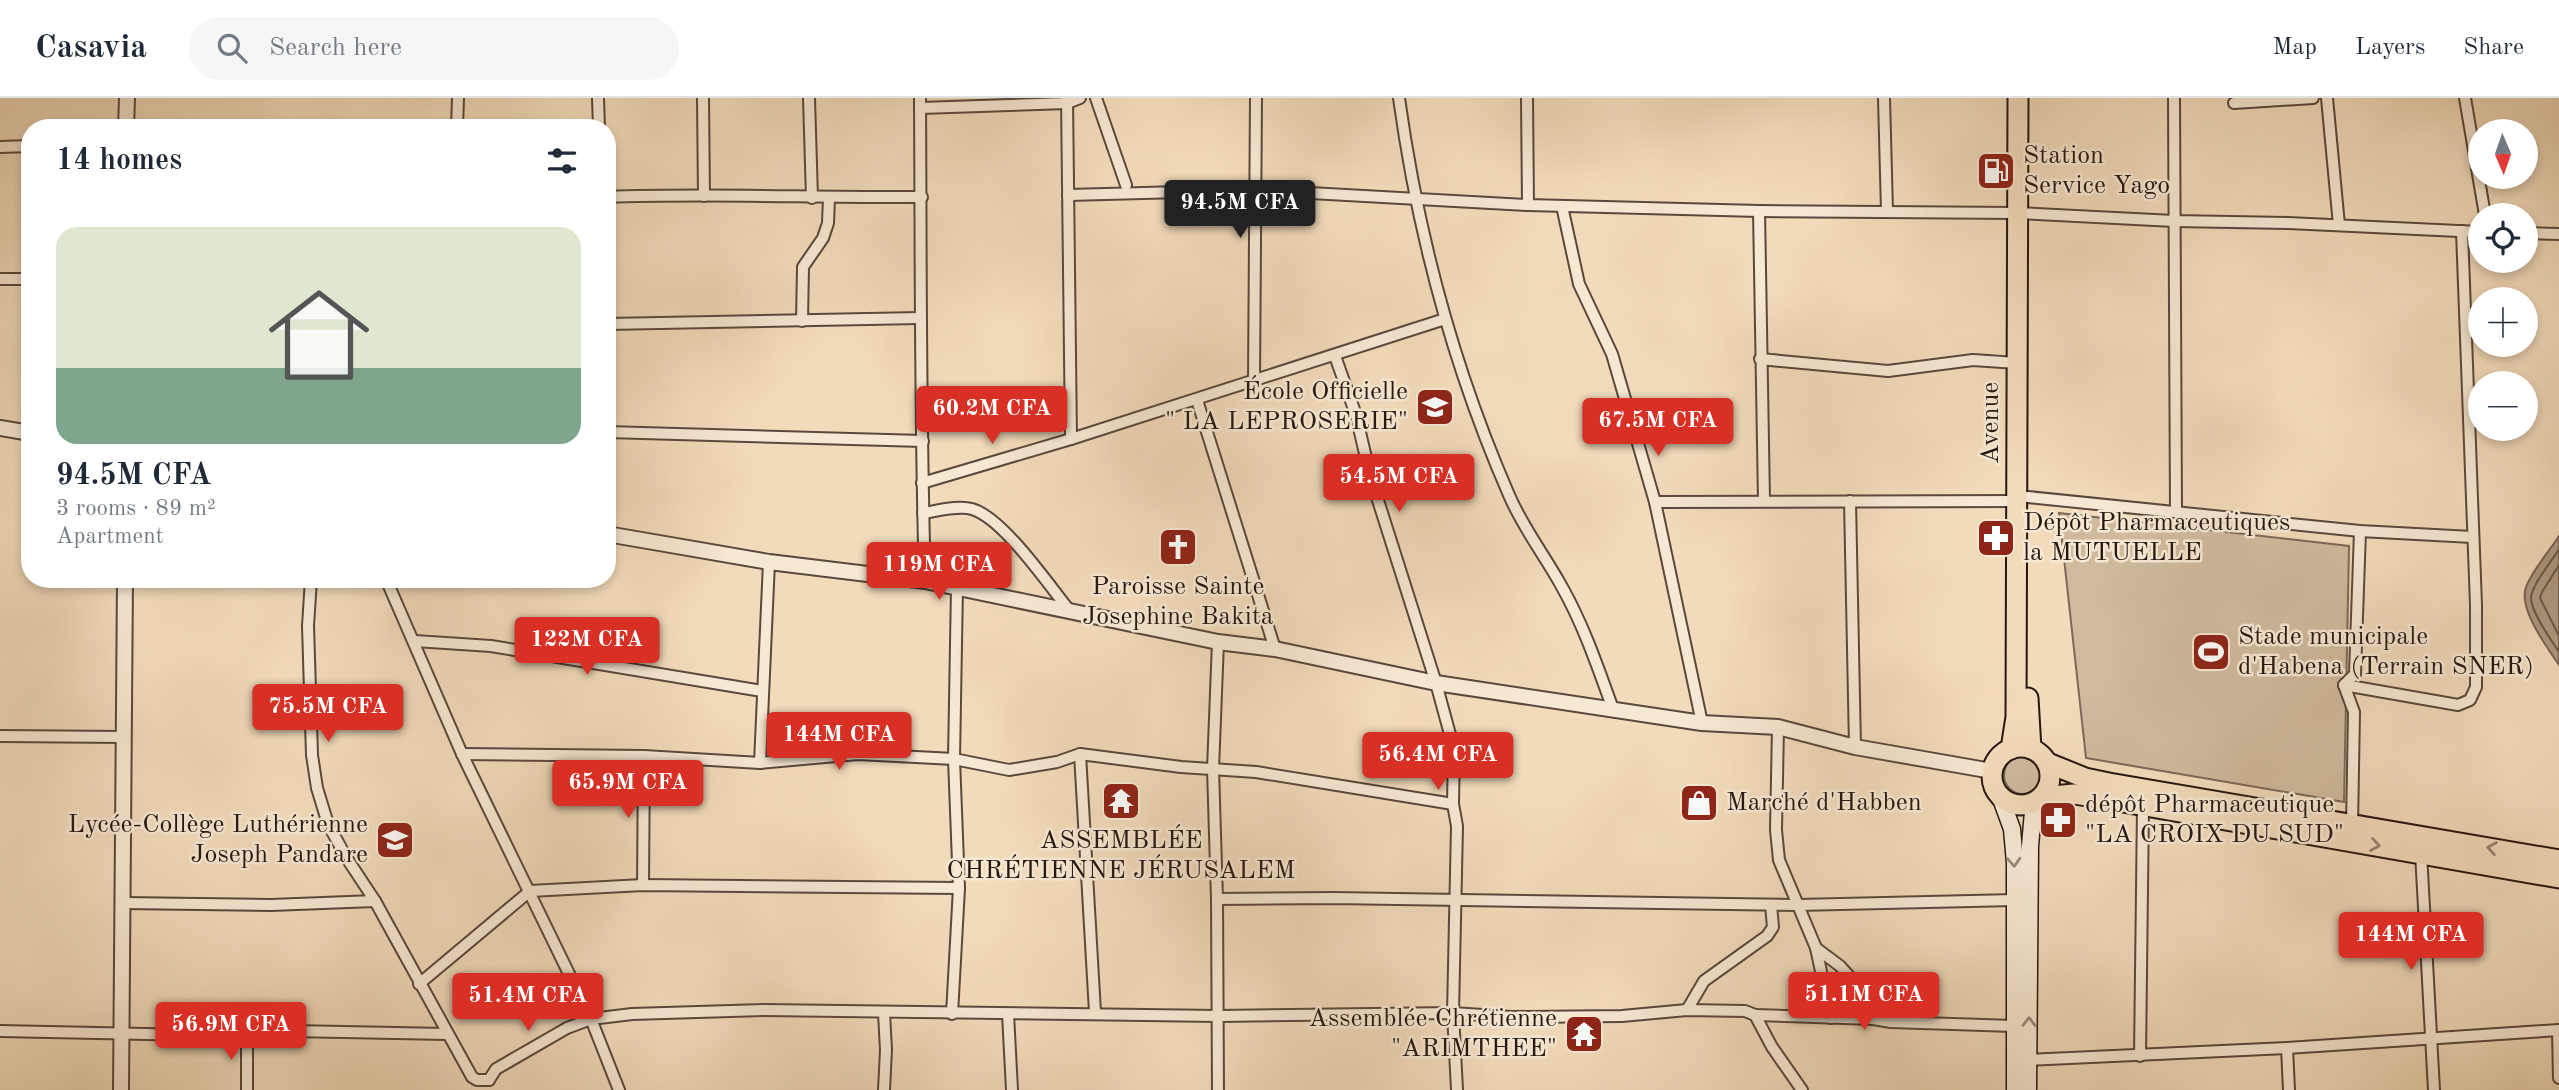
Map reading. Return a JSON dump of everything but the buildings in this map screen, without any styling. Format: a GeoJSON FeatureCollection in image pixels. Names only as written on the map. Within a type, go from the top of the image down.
{"type":"FeatureCollection","features":[{"type":"Feature","properties":{"kind":"highway","name":"Avenue"},"geometry":{"type":"LineString","coordinates":[[2018,98],[2023,213],[2017,363],[2022,499]]}},
{"type":"Feature","properties":{"kind":"highway"},"geometry":{"type":"LineString","coordinates":[[2021,749],[2028,718],[2022,499],[2023,213],[2029,98]]}},
{"type":"Feature","properties":{"kind":"highway"},"geometry":{"type":"LineString","coordinates":[[2559,860],[2085,778],[2048,764],[2038,752],[2021,749],[1996,762],[1992,771],[1995,789],[2000,796],[2014,805],[2022,806],[2040,799],[2074,794],[2559,878]]}},
{"type":"Feature","properties":{"kind":"highway"},"geometry":{"type":"LineString","coordinates":[[2040,799],[2050,781],[2048,764]]}},
{"type":"Feature","properties":{"kind":"main road"},"geometry":{"type":"LineString","coordinates":[[2000,796],[2012,829],[2015,900],[2014,1026],[2028,1090]]}},
{"type":"Feature","properties":{"kind":"main road"},"geometry":{"type":"LineString","coordinates":[[2015,1090],[2022,1060],[2030,846],[2033,812],[2040,799]]}},
{"type":"Feature","properties":{"kind":"street"},"geometry":{"type":"LineString","coordinates":[[126,119],[127,98]]}},
{"type":"Feature","properties":{"kind":"street"},"geometry":{"type":"LineString","coordinates":[[457,119],[458,98]]}},
{"type":"Feature","properties":{"kind":"street"},"geometry":{"type":"LineString","coordinates":[[598,98],[599,119]]}},
{"type":"Feature","properties":{"kind":"street"},"geometry":{"type":"LineString","coordinates":[[703,98],[704,196]]}},
{"type":"Feature","properties":{"kind":"street"},"geometry":{"type":"LineString","coordinates":[[809,98],[812,198]]}},
{"type":"Feature","properties":{"kind":"street"},"geometry":{"type":"LineString","coordinates":[[925,581],[920,318],[920,103],[1067,101],[1080,98]]}},
{"type":"Feature","properties":{"kind":"street"},"geometry":{"type":"LineString","coordinates":[[1096,98],[1126,185]]}},
{"type":"Feature","properties":{"kind":"street"},"geometry":{"type":"LineString","coordinates":[[1254,382],[1256,98]]}},
{"type":"Feature","properties":{"kind":"street"},"geometry":{"type":"LineString","coordinates":[[1399,98],[1416,199],[1445,319],[1473,407],[1510,498],[1573,609],[1613,709]]}},
{"type":"Feature","properties":{"kind":"street"},"geometry":{"type":"LineString","coordinates":[[1527,98],[1528,205]]}},
{"type":"Feature","properties":{"kind":"street"},"geometry":{"type":"LineString","coordinates":[[1884,98],[1886,211]]}},
{"type":"Feature","properties":{"kind":"street"},"geometry":{"type":"LineString","coordinates":[[2174,98],[2176,511]]}},
{"type":"Feature","properties":{"kind":"street"},"geometry":{"type":"LineString","coordinates":[[2234,103],[2313,98]]}},
{"type":"Feature","properties":{"kind":"street"},"geometry":{"type":"LineString","coordinates":[[2327,98],[2339,225]]}},
{"type":"Feature","properties":{"kind":"street"},"geometry":{"type":"LineString","coordinates":[[2465,98],[2483,203]]}},
{"type":"Feature","properties":{"kind":"street"},"geometry":{"type":"LineString","coordinates":[[1067,101],[1071,439]]}},
{"type":"Feature","properties":{"kind":"street"},"geometry":{"type":"LineString","coordinates":[[0,147],[21,146]]}},
{"type":"Feature","properties":{"kind":"street"},"geometry":{"type":"LineString","coordinates":[[1068,195],[1256,190],[1528,205],[1759,211],[2023,213],[2468,231]]}},
{"type":"Feature","properties":{"kind":"street"},"geometry":{"type":"LineString","coordinates":[[616,197],[922,197]]}},
{"type":"Feature","properties":{"kind":"street"},"geometry":{"type":"LineString","coordinates":[[802,321],[803,267],[823,238],[828,223],[829,198]]}},
{"type":"Feature","properties":{"kind":"street"},"geometry":{"type":"LineString","coordinates":[[1562,206],[1579,284],[1612,354],[1655,502],[1702,723]]}},
{"type":"Feature","properties":{"kind":"street"},"geometry":{"type":"LineString","coordinates":[[1759,211],[1764,500]]}},
{"type":"Feature","properties":{"kind":"street"},"geometry":{"type":"LineString","coordinates":[[2344,685],[2458,705],[2470,700],[2476,687],[2476,605],[2462,231]]}},
{"type":"Feature","properties":{"kind":"street"},"geometry":{"type":"LineString","coordinates":[[2538,233],[2559,234]]}},
{"type":"Feature","properties":{"kind":"street"},"geometry":{"type":"LineString","coordinates":[[0,279],[21,279]]}},
{"type":"Feature","properties":{"kind":"street"},"geometry":{"type":"LineString","coordinates":[[616,324],[920,318]]}},
{"type":"Feature","properties":{"kind":"street"},"geometry":{"type":"LineString","coordinates":[[922,483],[1197,400],[1445,319]]}},
{"type":"Feature","properties":{"kind":"street"},"geometry":{"type":"LineString","coordinates":[[1335,356],[1356,415],[1370,475],[1436,682],[1454,749],[1453,804],[1458,826],[1453,1013],[1457,1090]]}},
{"type":"Feature","properties":{"kind":"street"},"geometry":{"type":"LineString","coordinates":[[1760,359],[1888,371],[1951,362],[2017,363]]}},
{"type":"Feature","properties":{"kind":"street"},"geometry":{"type":"LineString","coordinates":[[1197,400],[1275,649]]}},
{"type":"Feature","properties":{"kind":"street"},"geometry":{"type":"LineString","coordinates":[[0,428],[21,432]]}},
{"type":"Feature","properties":{"kind":"street"},"geometry":{"type":"LineString","coordinates":[[616,432],[923,441]]}},
{"type":"Feature","properties":{"kind":"street"},"geometry":{"type":"LineString","coordinates":[[1655,502],[2022,499],[2176,511],[2360,531],[2472,537]]}},
{"type":"Feature","properties":{"kind":"street"},"geometry":{"type":"LineString","coordinates":[[1850,501],[1855,747]]}},
{"type":"Feature","properties":{"kind":"street"},"geometry":{"type":"LineString","coordinates":[[923,513],[969,508],[983,514],[1021,550],[1069,610]]}},
{"type":"Feature","properties":{"kind":"street"},"geometry":{"type":"LineString","coordinates":[[2344,685],[2355,674],[2360,531]]}},
{"type":"Feature","properties":{"kind":"street"},"geometry":{"type":"LineString","coordinates":[[616,536],[769,562],[925,581],[1218,642],[1275,649],[1436,682],[1702,723],[1778,727],[1855,747],[1992,771]]}},
{"type":"Feature","properties":{"kind":"street"},"geometry":{"type":"LineString","coordinates":[[760,763],[769,562]]}},
{"type":"Feature","properties":{"kind":"street"},"geometry":{"type":"LineString","coordinates":[[952,1014],[959,888],[954,759],[957,587]]}},
{"type":"Feature","properties":{"kind":"street"},"geometry":{"type":"LineString","coordinates":[[121,1090],[125,588]]}},
{"type":"Feature","properties":{"kind":"street"},"geometry":{"type":"LineString","coordinates":[[310,588],[308,626],[313,755],[317,788],[328,824],[375,901],[472,1077],[491,1085],[496,1069],[567,1028],[592,1019],[632,1014],[738,1011],[952,1014],[1095,1012],[1218,1016],[1453,1013],[1574,1017],[1687,1010],[2014,1026]]}},
{"type":"Feature","properties":{"kind":"street"},"geometry":{"type":"LineString","coordinates":[[390,588],[462,754],[592,1019],[619,1090]]}},
{"type":"Feature","properties":{"kind":"street"},"geometry":{"type":"LineString","coordinates":[[415,640],[504,648],[762,691]]}},
{"type":"Feature","properties":{"kind":"street"},"geometry":{"type":"LineString","coordinates":[[1217,1090],[1217,899],[1213,769],[1218,642]]}},
{"type":"Feature","properties":{"kind":"street"},"geometry":{"type":"LineString","coordinates":[[2344,685],[2354,712],[2352,826]]}},
{"type":"Feature","properties":{"kind":"street"},"geometry":{"type":"LineString","coordinates":[[1778,727],[1776,830],[1779,860],[1816,948],[1831,1018]]}},
{"type":"Feature","properties":{"kind":"street"},"geometry":{"type":"LineString","coordinates":[[0,736],[124,737]]}},
{"type":"Feature","properties":{"kind":"street"},"geometry":{"type":"LineString","coordinates":[[462,754],[644,756],[760,763],[858,754],[954,759],[1009,770],[1057,762],[1080,754],[1256,772],[1453,804]]}},
{"type":"Feature","properties":{"kind":"street"},"geometry":{"type":"LineString","coordinates":[[1080,754],[1095,1012]]}},
{"type":"Feature","properties":{"kind":"street"},"geometry":{"type":"LineString","coordinates":[[643,885],[644,756]]}},
{"type":"Feature","properties":{"kind":"street"},"geometry":{"type":"LineString","coordinates":[[2140,1056],[2143,807]]}},
{"type":"Feature","properties":{"kind":"street"},"geometry":{"type":"LineString","coordinates":[[2421,853],[2434,1090]]}},
{"type":"Feature","properties":{"kind":"street"},"geometry":{"type":"LineString","coordinates":[[419,984],[530,891],[643,885],[959,888]]}},
{"type":"Feature","properties":{"kind":"street"},"geometry":{"type":"LineString","coordinates":[[1217,899],[1771,905],[2015,900]]}},
{"type":"Feature","properties":{"kind":"street"},"geometry":{"type":"LineString","coordinates":[[124,903],[271,905],[375,901]]}},
{"type":"Feature","properties":{"kind":"street"},"geometry":{"type":"LineString","coordinates":[[1687,1010],[1704,981],[1767,936],[1773,926],[1771,905]]}},
{"type":"Feature","properties":{"kind":"street"},"geometry":{"type":"LineString","coordinates":[[1816,948],[1840,966],[1867,996],[1873,1019]]}},
{"type":"Feature","properties":{"kind":"street"},"geometry":{"type":"LineString","coordinates":[[884,1013],[884,1090]]}},
{"type":"Feature","properties":{"kind":"street"},"geometry":{"type":"LineString","coordinates":[[1008,1014],[1012,1090]]}},
{"type":"Feature","properties":{"kind":"street"},"geometry":{"type":"LineString","coordinates":[[1755,1015],[1772,1047],[1802,1090]]}},
{"type":"Feature","properties":{"kind":"street"},"geometry":{"type":"LineString","coordinates":[[2022,1060],[2287,1048],[2558,1030],[2559,1078]]}},
{"type":"Feature","properties":{"kind":"street"},"geometry":{"type":"LineString","coordinates":[[0,1031],[447,1034]]}},
{"type":"Feature","properties":{"kind":"street"},"geometry":{"type":"LineString","coordinates":[[247,1034],[247,1090]]}},
{"type":"Feature","properties":{"kind":"street"},"geometry":{"type":"LineString","coordinates":[[2287,1048],[2289,1090]]}},
{"type":"Feature","properties":{"kind":"shaded area","name":"Stade municipale d'Habena (Terrain SNER)"},"geometry":{"type":"Polygon","coordinates":[[[2059,513],[2349,546],[2344,802],[2086,758],[2059,513]]]}},
{"type":"Feature","properties":{"kind":"shaded area"},"geometry":{"type":"Polygon","coordinates":[[[2023,756],[2037,761],[2042,775],[2037,789],[2023,794],[2009,789],[2004,775],[2009,761],[2023,756]]]}},
{"type":"Feature","properties":{"kind":"water"},"geometry":{"type":"Polygon","coordinates":[[[2559,536],[2559,665],[2535,628],[2525,596],[2526,587],[2533,574],[2559,536]]]}},
{"type":"Feature","properties":{"kind":"place","name":"Station Service Yago"},"geometry":{"type":"Point","coordinates":[1996,171]}},
{"type":"Feature","properties":{"kind":"place","name":"École Officielle \" LA LEPROSERIE\""},"geometry":{"type":"Point","coordinates":[1435,407]}},
{"type":"Feature","properties":{"kind":"place","name":"Dépôt Pharmaceutiques la MUTUELLE"},"geometry":{"type":"Point","coordinates":[1996,538]}},
{"type":"Feature","properties":{"kind":"place","name":"Paroisse Sainte Josephine Bakita"},"geometry":{"type":"Point","coordinates":[1178,547]}},
{"type":"Feature","properties":{"kind":"place","name":"Stade municipale d'Habena (Terrain SNER)"},"geometry":{"type":"Point","coordinates":[2211,652]}},
{"type":"Feature","properties":{"kind":"place","name":"ASSEMBLÉE CHRÉTIENNE JÉRUSALEM"},"geometry":{"type":"Point","coordinates":[1121,801]}},
{"type":"Feature","properties":{"kind":"place","name":"Marché d'Habben"},"geometry":{"type":"Point","coordinates":[1699,803]}},
{"type":"Feature","properties":{"kind":"place","name":"dépôt Pharmaceutique \"LA CROIX DU SUD\""},"geometry":{"type":"Point","coordinates":[2058,820]}},
{"type":"Feature","properties":{"kind":"place","name":"Lycée-Collège Luthérienne Joseph Pandare"},"geometry":{"type":"Point","coordinates":[395,840]}},
{"type":"Feature","properties":{"kind":"place","name":"Assemblée Chrétienne \"ARIMTHEE\""},"geometry":{"type":"Point","coordinates":[1584,1034]}}]}
